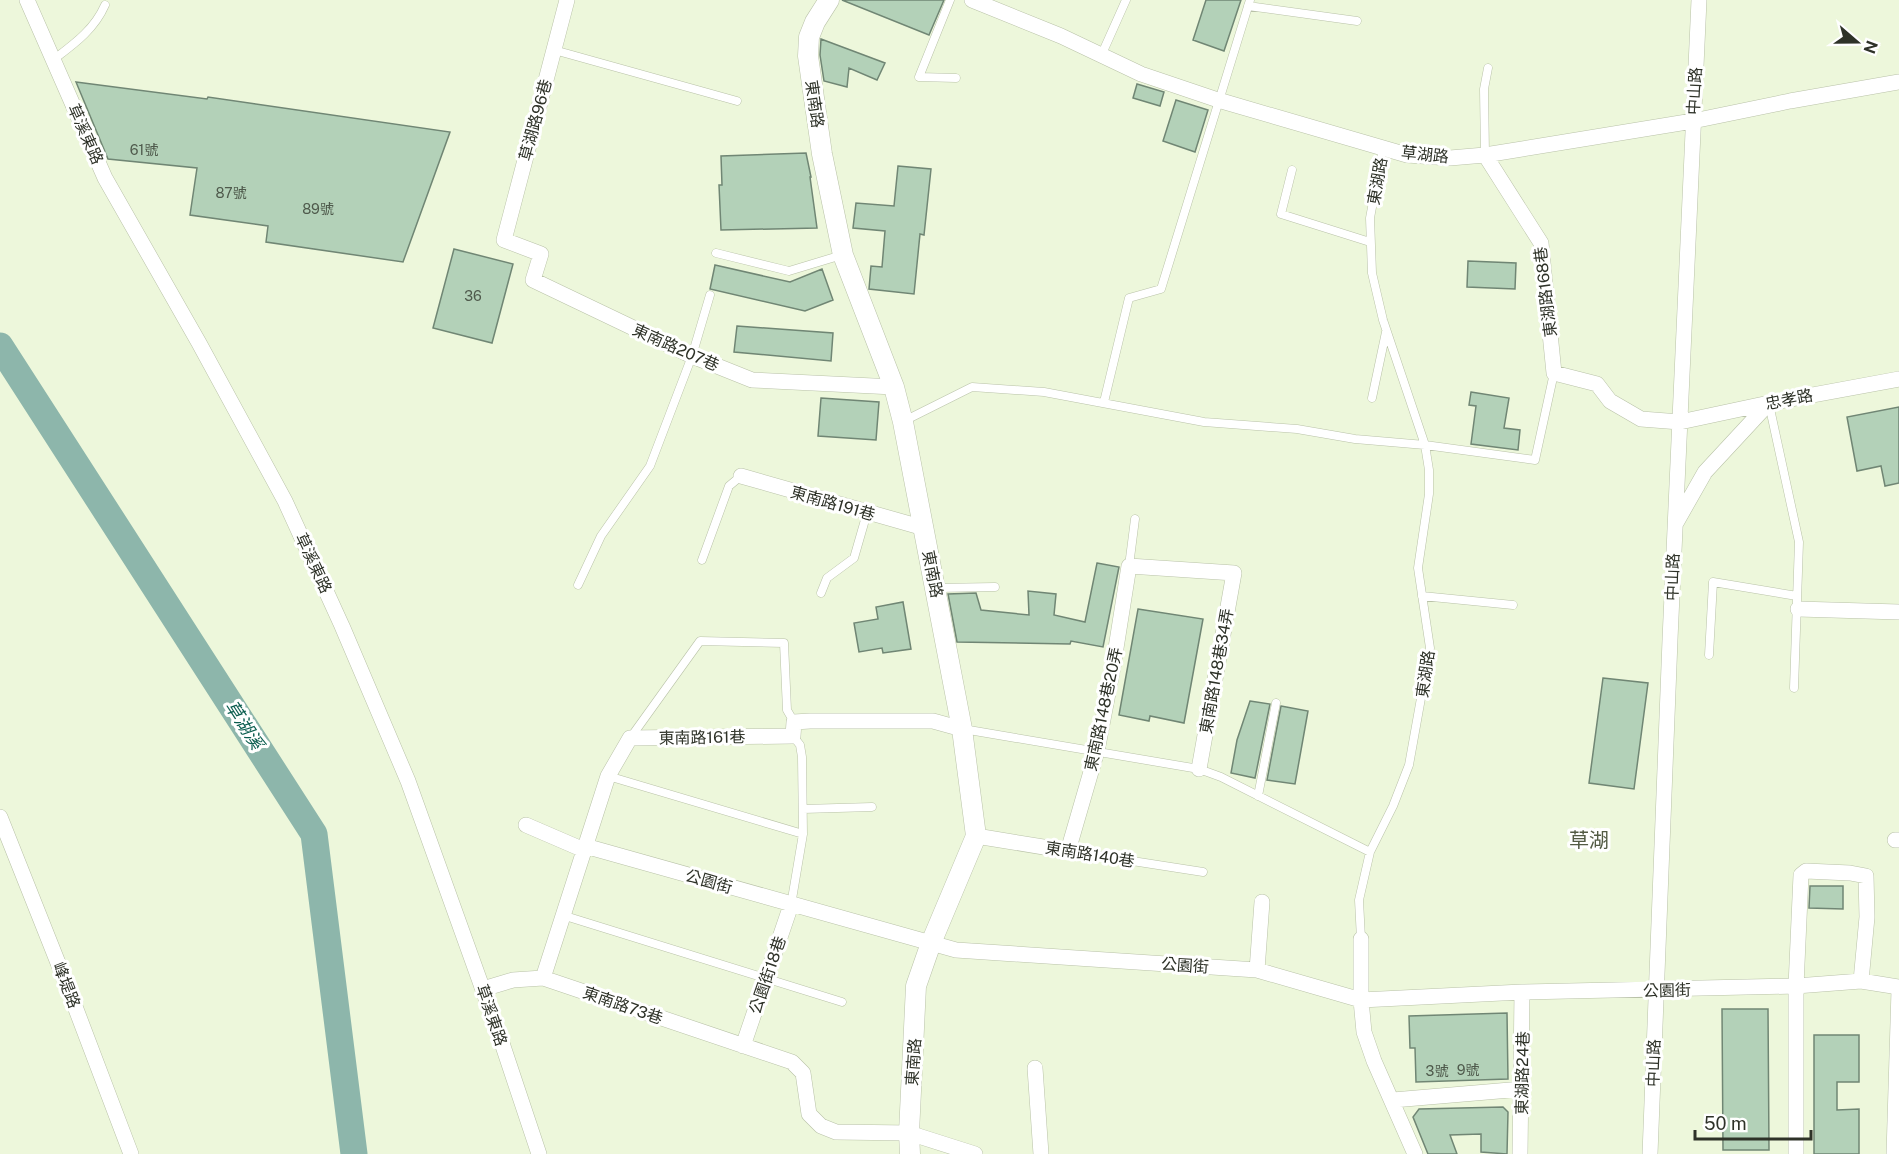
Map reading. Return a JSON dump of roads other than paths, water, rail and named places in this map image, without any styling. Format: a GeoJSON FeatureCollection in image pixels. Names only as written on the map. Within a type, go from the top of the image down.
{"type":"FeatureCollection","features":[{"type":"Feature","properties":{"kind":"street","name":"草溪東路"},"geometry":{"type":"LineString","coordinates":[[27,0],[105,178],[199,343],[290,511],[342,626],[408,781],[483,989],[539,1154]]}},
{"type":"Feature","properties":{"kind":"street","name":"草湖路96巷"},"geometry":{"type":"LineString","coordinates":[[504,240],[567,0]]}},
{"type":"Feature","properties":{"kind":"street","name":"東南路"},"geometry":{"type":"LineString","coordinates":[[829,0],[809,37],[808,56],[822,154],[843,255],[894,387],[903,422],[962,729],[976,836],[931,943],[916,986],[910,1154]]}},
{"type":"Feature","properties":{"kind":"street","name":"草湖路"},"geometry":{"type":"LineString","coordinates":[[972,0],[1061,36],[1141,74],[1218,100],[1407,155],[1429,157],[1485,155],[1693,121],[1790,100],[1899,82]]}},
{"type":"Feature","properties":{"kind":"street","name":"中山路"},"geometry":{"type":"LineString","coordinates":[[1650,1154],[1674,529],[1699,0]]}},
{"type":"Feature","properties":{"kind":"street","name":"東湖路168巷"},"geometry":{"type":"LineString","coordinates":[[1485,155],[1541,243],[1554,373]]}},
{"type":"Feature","properties":{"kind":"street","name":"東南路207巷"},"geometry":{"type":"LineString","coordinates":[[504,240],[541,254],[533,280],[692,356],[752,380],[894,387]]}},
{"type":"Feature","properties":{"kind":"street"},"geometry":{"type":"LineString","coordinates":[[1554,373],[1597,384],[1610,401],[1641,419],[1680,422]]}},
{"type":"Feature","properties":{"kind":"street","name":"忠孝路"},"geometry":{"type":"LineString","coordinates":[[1680,422],[1899,379]]}},
{"type":"Feature","properties":{"kind":"street"},"geometry":{"type":"LineString","coordinates":[[1674,529],[1705,472],[1768,403]]}},
{"type":"Feature","properties":{"kind":"street","name":"東南路191巷"},"geometry":{"type":"LineString","coordinates":[[741,476],[924,528]]}},
{"type":"Feature","properties":{"kind":"street","name":"東南路148巷34弄"},"geometry":{"type":"LineString","coordinates":[[1129,566],[1234,573],[1199,769]]}},
{"type":"Feature","properties":{"kind":"street","name":"東南路148巷20弄"},"geometry":{"type":"LineString","coordinates":[[1068,851],[1097,751],[1129,566]]}},
{"type":"Feature","properties":{"kind":"street"},"geometry":{"type":"LineString","coordinates":[[1797,602],[1899,612]]}},
{"type":"Feature","properties":{"kind":"street","name":"東南路161巷"},"geometry":{"type":"LineString","coordinates":[[630,738],[933,721],[962,729]]}},
{"type":"Feature","properties":{"kind":"street"},"geometry":{"type":"LineString","coordinates":[[483,989],[513,980],[543,978],[608,776],[630,738]]}},
{"type":"Feature","properties":{"kind":"street","name":"峰堤路"},"geometry":{"type":"LineString","coordinates":[[0,817],[131,1154]]}},
{"type":"Feature","properties":{"kind":"street","name":"公園街"},"geometry":{"type":"LineString","coordinates":[[526,825],[584,848],[956,950],[1257,970],[1361,1000],[1522,992],[1796,986],[1860,981],[1899,988]]}},
{"type":"Feature","properties":{"kind":"street","name":"東南路140巷"},"geometry":{"type":"LineString","coordinates":[[976,836],[1068,851]]}},
{"type":"Feature","properties":{"kind":"street"},"geometry":{"type":"LineString","coordinates":[[1796,1154],[1796,986],[1801,875],[1806,871],[1866,876],[1867,918],[1860,981]]}},
{"type":"Feature","properties":{"kind":"street"},"geometry":{"type":"LineString","coordinates":[[1257,970],[1263,902]]}},
{"type":"Feature","properties":{"kind":"street","name":"公園街18巷"},"geometry":{"type":"LineString","coordinates":[[743,1046],[791,905]]}},
{"type":"Feature","properties":{"kind":"street","name":"東湖路"},"geometry":{"type":"LineString","coordinates":[[1361,939],[1361,1000],[1364,1032],[1374,1061],[1415,1154]]}},
{"type":"Feature","properties":{"kind":"street","name":"東南路73巷"},"geometry":{"type":"LineString","coordinates":[[543,978],[792,1062],[803,1072],[809,1114],[821,1126],[836,1132],[909,1133],[975,1154]]}},
{"type":"Feature","properties":{"kind":"street"},"geometry":{"type":"LineString","coordinates":[[1894,1154],[1899,988]]}},
{"type":"Feature","properties":{"kind":"street","name":"東湖路24巷"},"geometry":{"type":"LineString","coordinates":[[1520,1154],[1522,992]]}},
{"type":"Feature","properties":{"kind":"street"},"geometry":{"type":"LineString","coordinates":[[1035,1068],[1041,1154]]}},
{"type":"Feature","properties":{"kind":"street"},"geometry":{"type":"LineString","coordinates":[[1393,1100],[1522,1089]]}},
{"type":"Feature","properties":{"kind":"lane"},"geometry":{"type":"LineString","coordinates":[[950,0],[919,76],[956,78]]}},
{"type":"Feature","properties":{"kind":"lane"},"geometry":{"type":"LineString","coordinates":[[1101,56],[1126,0]]}},
{"type":"Feature","properties":{"kind":"lane"},"geometry":{"type":"LineString","coordinates":[[1104,402],[1130,298],[1161,289],[1249,3],[1357,21]]}},
{"type":"Feature","properties":{"kind":"lane"},"geometry":{"type":"LineString","coordinates":[[53,60],[88,31],[99,19],[105,5]]}},
{"type":"Feature","properties":{"kind":"lane"},"geometry":{"type":"LineString","coordinates":[[554,50],[737,101]]}},
{"type":"Feature","properties":{"kind":"lane"},"geometry":{"type":"LineString","coordinates":[[1485,155],[1484,89],[1488,68]]}},
{"type":"Feature","properties":{"kind":"lane","name":"東湖路"},"geometry":{"type":"LineString","coordinates":[[1361,939],[1359,900],[1370,852],[1393,806],[1409,765],[1430,648],[1418,568],[1429,494],[1429,470],[1425,444],[1386,330],[1372,273],[1370,218],[1383,148]]}},
{"type":"Feature","properties":{"kind":"lane"},"geometry":{"type":"LineString","coordinates":[[1292,170],[1281,214],[1370,242]]}},
{"type":"Feature","properties":{"kind":"lane"},"geometry":{"type":"LineString","coordinates":[[716,254],[789,271],[843,255]]}},
{"type":"Feature","properties":{"kind":"lane"},"geometry":{"type":"LineString","coordinates":[[578,585],[601,536],[650,466],[692,356],[710,295]]}},
{"type":"Feature","properties":{"kind":"lane"},"geometry":{"type":"LineString","coordinates":[[1372,398],[1386,330]]}},
{"type":"Feature","properties":{"kind":"lane","name":"東湖路168巷"},"geometry":{"type":"LineString","coordinates":[[1425,444],[1534,460],[1554,373]]}},
{"type":"Feature","properties":{"kind":"lane"},"geometry":{"type":"LineString","coordinates":[[903,422],[972,387],[1044,392],[1204,422],[1297,429],[1355,439],[1425,444]]}},
{"type":"Feature","properties":{"kind":"lane"},"geometry":{"type":"LineString","coordinates":[[1768,403],[1799,542],[1794,688]]}},
{"type":"Feature","properties":{"kind":"lane"},"geometry":{"type":"LineString","coordinates":[[702,560],[729,486],[741,476]]}},
{"type":"Feature","properties":{"kind":"lane"},"geometry":{"type":"LineString","coordinates":[[821,593],[827,578],[854,558],[867,513]]}},
{"type":"Feature","properties":{"kind":"lane","name":"東南路148巷20弄"},"geometry":{"type":"LineString","coordinates":[[1129,566],[1135,519]]}},
{"type":"Feature","properties":{"kind":"lane"},"geometry":{"type":"LineString","coordinates":[[1709,655],[1713,582],[1797,602]]}},
{"type":"Feature","properties":{"kind":"lane"},"geometry":{"type":"LineString","coordinates":[[936,588],[995,587]]}},
{"type":"Feature","properties":{"kind":"lane"},"geometry":{"type":"LineString","coordinates":[[1422,596],[1513,605]]}},
{"type":"Feature","properties":{"kind":"lane","name":"東南路161巷"},"geometry":{"type":"LineString","coordinates":[[630,738],[700,640],[784,643],[787,710],[794,729]]}},
{"type":"Feature","properties":{"kind":"lane"},"geometry":{"type":"LineString","coordinates":[[1258,796],[1276,703]]}},
{"type":"Feature","properties":{"kind":"lane"},"geometry":{"type":"LineString","coordinates":[[791,905],[803,834],[802,757],[794,729]]}},
{"type":"Feature","properties":{"kind":"lane"},"geometry":{"type":"LineString","coordinates":[[962,729],[1199,769],[1221,777],[1370,852]]}},
{"type":"Feature","properties":{"kind":"lane"},"geometry":{"type":"LineString","coordinates":[[608,776],[803,834]]}},
{"type":"Feature","properties":{"kind":"lane"},"geometry":{"type":"LineString","coordinates":[[803,810],[872,807]]}},
{"type":"Feature","properties":{"kind":"lane","name":"東南路140巷"},"geometry":{"type":"LineString","coordinates":[[1068,851],[1203,872]]}},
{"type":"Feature","properties":{"kind":"lane"},"geometry":{"type":"LineString","coordinates":[[562,915],[842,1002]]}},
{"type":"Feature","properties":{"kind":"waterway","name":"草湖溪"},"geometry":{"type":"LineString","coordinates":[[0,346],[314,834],[354,1154]]}},
{"type":"Feature","properties":{"kind":"district","name":"草湖"},"geometry":{"type":"Point","coordinates":[1589,840]}}]}
